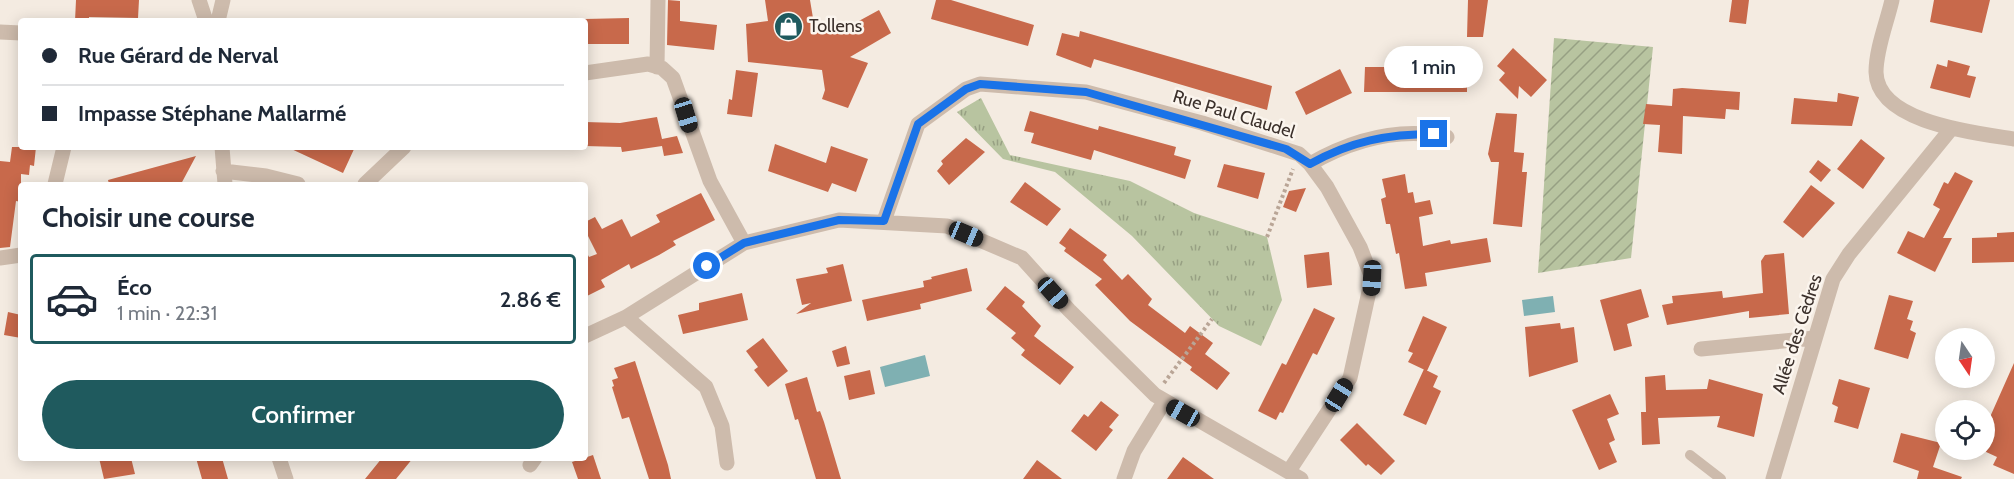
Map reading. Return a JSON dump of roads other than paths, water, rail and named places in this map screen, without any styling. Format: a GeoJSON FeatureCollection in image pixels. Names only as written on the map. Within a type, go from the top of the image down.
{"type":"FeatureCollection","features":[{"type":"Feature","properties":{"kind":"street"},"geometry":{"type":"LineString","coordinates":[[199,0],[205,18]]}},
{"type":"Feature","properties":{"kind":"street"},"geometry":{"type":"LineString","coordinates":[[219,18],[223,0]]}},
{"type":"Feature","properties":{"kind":"street"},"geometry":{"type":"LineString","coordinates":[[657,67],[658,0]]}},
{"type":"Feature","properties":{"kind":"street"},"geometry":{"type":"LineString","coordinates":[[1892,0],[1876,70],[1878,87],[1883,97],[1896,106],[1950,129],[2014,139]]}},
{"type":"Feature","properties":{"kind":"street"},"geometry":{"type":"LineString","coordinates":[[0,32],[18,33]]}},
{"type":"Feature","properties":{"kind":"street"},"geometry":{"type":"LineString","coordinates":[[588,73],[648,64],[673,78],[710,181],[744,243]]}},
{"type":"Feature","properties":{"kind":"street","name":"Rue Paul Claudel"},"geometry":{"type":"LineString","coordinates":[[884,221],[918,124],[966,89],[980,84],[1086,92],[1202,123],[1305,159]]}},
{"type":"Feature","properties":{"kind":"street","name":"Allée des Cèdres"},"geometry":{"type":"LineString","coordinates":[[1773,479],[1833,279],[1950,129]]}},
{"type":"Feature","properties":{"kind":"street"},"geometry":{"type":"LineString","coordinates":[[588,335],[626,317],[744,243],[839,220],[947,226],[1022,258],[1077,318],[1160,398],[1295,475],[1350,378],[1372,278],[1359,247],[1327,187],[1305,159],[1372,138],[1398,134],[1447,137]]}},
{"type":"Feature","properties":{"kind":"street"},"geometry":{"type":"LineString","coordinates":[[55,182],[63,150]]}},
{"type":"Feature","properties":{"kind":"street"},"geometry":{"type":"LineString","coordinates":[[222,150],[224,178],[266,176],[290,182]]}},
{"type":"Feature","properties":{"kind":"street"},"geometry":{"type":"LineString","coordinates":[[367,182],[402,150]]}},
{"type":"Feature","properties":{"kind":"street"},"geometry":{"type":"LineString","coordinates":[[0,258],[18,255]]}},
{"type":"Feature","properties":{"kind":"street"},"geometry":{"type":"LineString","coordinates":[[626,317],[706,387],[722,426],[727,463]]}},
{"type":"Feature","properties":{"kind":"street"},"geometry":{"type":"LineString","coordinates":[[1701,349],[1815,338]]}},
{"type":"Feature","properties":{"kind":"street"},"geometry":{"type":"LineString","coordinates":[[1124,479],[1134,451],[1160,398]]}},
{"type":"Feature","properties":{"kind":"street"},"geometry":{"type":"LineString","coordinates":[[280,461],[286,479]]}},
{"type":"Feature","properties":{"kind":"lane"},"geometry":{"type":"LineString","coordinates":[[1690,455],[1721,479]]}},
{"type":"Feature","properties":{"kind":"water"},"geometry":{"type":"Polygon","coordinates":[[[1553,296],[1555,312],[1524,316],[1522,300],[1553,296]]]}},
{"type":"Feature","properties":{"kind":"water"},"geometry":{"type":"Polygon","coordinates":[[[925,355],[930,376],[885,387],[880,367],[925,355]]]}},
{"type":"Feature","properties":{"kind":"place","name":"Tollens"},"geometry":{"type":"Point","coordinates":[788,26]}}]}
